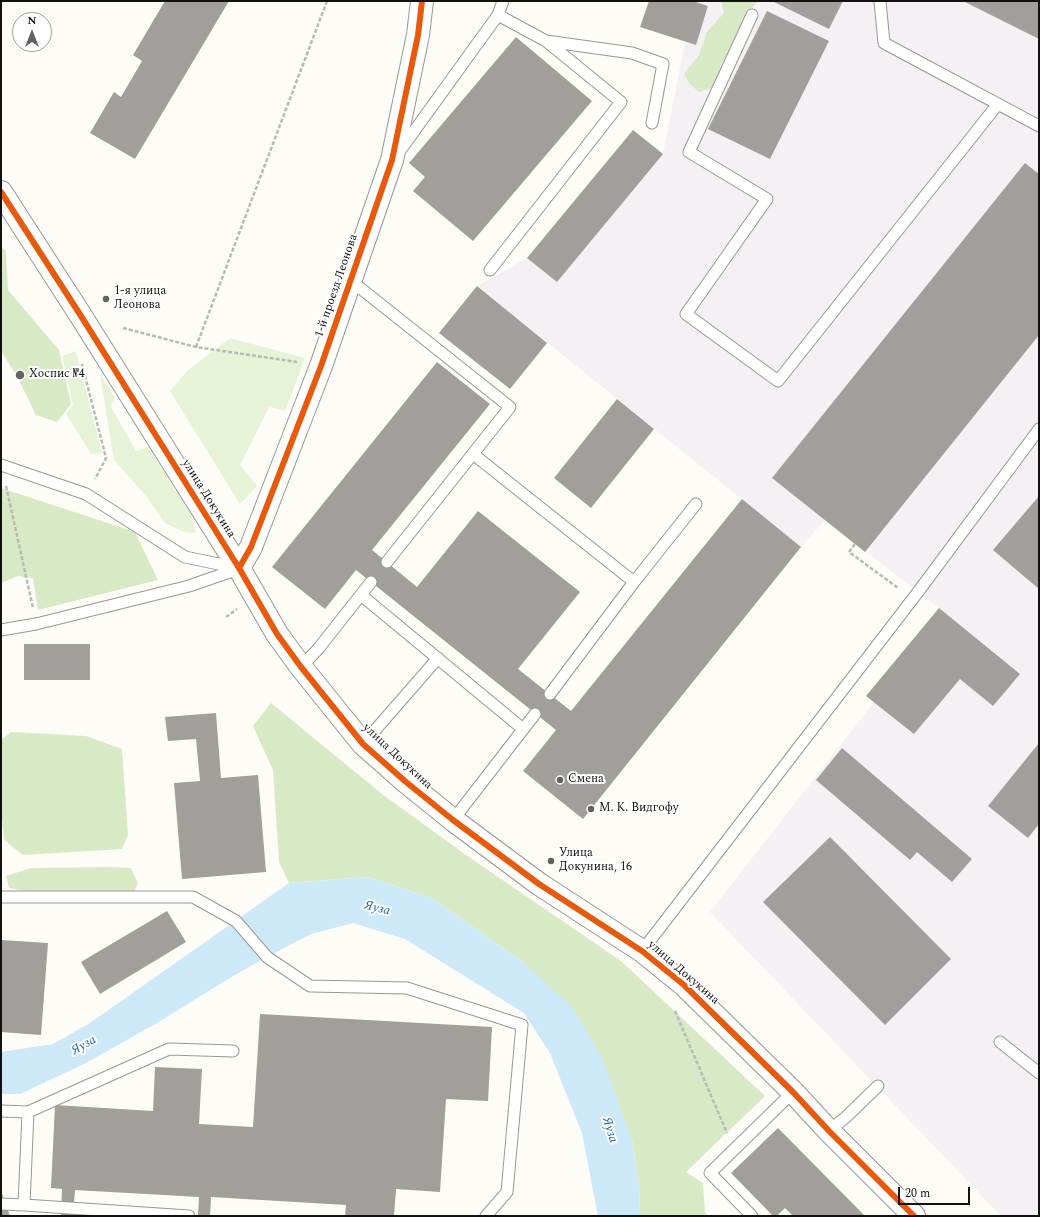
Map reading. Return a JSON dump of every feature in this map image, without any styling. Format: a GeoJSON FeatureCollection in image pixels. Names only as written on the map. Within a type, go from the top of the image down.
{"type":"FeatureCollection","features":[{"type":"Feature","properties":{"kind":"street","name":"1-й проезд Леонова"},"geometry":{"type":"LineString","coordinates":[[239,568],[250,547],[320,366],[392,160],[418,35],[422,1]]}},
{"type":"Feature","properties":{"kind":"street","name":"улица Докукина"},"geometry":{"type":"LineString","coordinates":[[1,192],[239,568],[277,634],[301,667],[363,744],[406,782],[453,820],[539,884],[642,951],[684,985],[793,1092],[829,1131],[914,1216]]}},
{"type":"Feature","properties":{"kind":"lane"},"geometry":{"type":"LineString","coordinates":[[392,160],[498,15],[503,1]]}},
{"type":"Feature","properties":{"kind":"lane"},"geometry":{"type":"LineString","coordinates":[[880,1],[884,43],[1039,126]]}},
{"type":"Feature","properties":{"kind":"lane"},"geometry":{"type":"LineString","coordinates":[[490,270],[621,102],[546,41],[498,15]]}},
{"type":"Feature","properties":{"kind":"lane"},"geometry":{"type":"LineString","coordinates":[[752,15],[689,152],[767,200],[686,314],[778,381],[998,104]]}},
{"type":"Feature","properties":{"kind":"lane"},"geometry":{"type":"LineString","coordinates":[[546,41],[632,53],[664,64],[652,123]]}},
{"type":"Feature","properties":{"kind":"lane"},"geometry":{"type":"LineString","coordinates":[[350,280],[510,407],[387,562]]}},
{"type":"Feature","properties":{"kind":"lane"},"geometry":{"type":"LineString","coordinates":[[642,951],[918,592],[1039,429]]}},
{"type":"Feature","properties":{"kind":"lane"},"geometry":{"type":"LineString","coordinates":[[472,454],[634,582]]}},
{"type":"Feature","properties":{"kind":"lane"},"geometry":{"type":"LineString","coordinates":[[1,466],[86,494],[185,557],[239,568]]}},
{"type":"Feature","properties":{"kind":"lane"},"geometry":{"type":"LineString","coordinates":[[550,694],[634,582],[696,504]]}},
{"type":"Feature","properties":{"kind":"lane"},"geometry":{"type":"LineString","coordinates":[[1,630],[36,624],[189,586],[239,568]]}},
{"type":"Feature","properties":{"kind":"lane"},"geometry":{"type":"LineString","coordinates":[[301,667],[318,649],[371,582]]}},
{"type":"Feature","properties":{"kind":"lane"},"geometry":{"type":"LineString","coordinates":[[361,595],[523,729]]}},
{"type":"Feature","properties":{"kind":"lane"},"geometry":{"type":"LineString","coordinates":[[363,744],[438,658]]}},
{"type":"Feature","properties":{"kind":"lane"},"geometry":{"type":"LineString","coordinates":[[453,820],[535,714]]}},
{"type":"Feature","properties":{"kind":"lane"},"geometry":{"type":"LineString","coordinates":[[1,896],[193,896],[236,921],[267,957],[310,986],[407,988],[522,1025],[507,1192],[486,1216]]}},
{"type":"Feature","properties":{"kind":"lane"},"geometry":{"type":"LineString","coordinates":[[1000,1042],[1039,1073]]}},
{"type":"Feature","properties":{"kind":"lane"},"geometry":{"type":"LineString","coordinates":[[1,1110],[28,1112],[169,1049],[233,1051]]}},
{"type":"Feature","properties":{"kind":"lane"},"geometry":{"type":"LineString","coordinates":[[829,1131],[878,1086]]}},
{"type":"Feature","properties":{"kind":"lane"},"geometry":{"type":"LineString","coordinates":[[752,1216],[710,1173],[793,1092]]}},
{"type":"Feature","properties":{"kind":"lane"},"geometry":{"type":"LineString","coordinates":[[24,1205],[28,1112]]}},
{"type":"Feature","properties":{"kind":"lane"},"geometry":{"type":"LineString","coordinates":[[1,1204],[188,1216]]}},
{"type":"Feature","properties":{"kind":"path"},"geometry":{"type":"LineString","coordinates":[[196,347],[326,1]]}},
{"type":"Feature","properties":{"kind":"path"},"geometry":{"type":"LineString","coordinates":[[123,328],[196,347],[320,366]]}},
{"type":"Feature","properties":{"kind":"path"},"geometry":{"type":"LineString","coordinates":[[81,359],[106,458],[86,494]]}},
{"type":"Feature","properties":{"kind":"path"},"geometry":{"type":"LineString","coordinates":[[1,466],[36,624]]}},
{"type":"Feature","properties":{"kind":"path"},"geometry":{"type":"LineString","coordinates":[[226,617],[238,608]]}},
{"type":"Feature","properties":{"kind":"path"},"geometry":{"type":"LineString","coordinates":[[673,1005],[734,1150]]}},
{"type":"Feature","properties":{"kind":"shaded area"},"geometry":{"type":"Polygon","coordinates":[[[693,1],[1039,1],[1039,1216],[1001,1216],[710,912],[874,702],[866,696],[939,608],[825,520],[801,547],[477,286],[527,258],[633,130],[663,154],[685,42],[696,45],[708,6],[693,1]]]}},
{"type":"Feature","properties":{"kind":"green space"},"geometry":{"type":"Polygon","coordinates":[[[721,1],[758,1],[751,9],[736,43],[721,64],[718,77],[711,88],[699,92],[690,84],[684,74],[699,55],[707,32],[724,13],[721,1]]]}},
{"type":"Feature","properties":{"kind":"green space"},"geometry":{"type":"Polygon","coordinates":[[[1,247],[6,251],[8,290],[59,350],[71,404],[57,422],[36,415],[18,378],[1,351],[1,247]]]}},
{"type":"Feature","properties":{"kind":"green space"},"geometry":{"type":"Polygon","coordinates":[[[230,338],[305,358],[285,411],[269,407],[240,465],[257,486],[240,504],[170,391],[187,371],[230,338]]]}},
{"type":"Feature","properties":{"kind":"green space"},"geometry":{"type":"Polygon","coordinates":[[[76,351],[102,453],[91,454],[66,414],[73,405],[62,356],[76,351]]]}},
{"type":"Feature","properties":{"kind":"green space"},"geometry":{"type":"Polygon","coordinates":[[[100,374],[115,397],[111,407],[136,451],[148,447],[190,513],[196,533],[184,532],[165,523],[146,496],[114,460],[100,374]]]}},
{"type":"Feature","properties":{"kind":"green space"},"geometry":{"type":"Polygon","coordinates":[[[1,488],[135,532],[158,580],[38,610],[33,578],[18,576],[1,583],[1,488]]]}},
{"type":"Feature","properties":{"kind":"green space"},"geometry":{"type":"Polygon","coordinates":[[[271,703],[382,794],[466,855],[621,961],[765,1096],[686,1172],[703,1183],[705,1213],[708,1216],[640,1216],[639,1185],[632,1140],[524,963],[432,898],[367,877],[289,883],[279,862],[273,770],[253,726],[271,703]]]}},
{"type":"Feature","properties":{"kind":"green space"},"geometry":{"type":"Polygon","coordinates":[[[11,732],[86,736],[122,749],[128,835],[122,849],[23,855],[4,840],[1,807],[1,740],[11,732]]]}},
{"type":"Feature","properties":{"kind":"green space"},"geometry":{"type":"Polygon","coordinates":[[[31,868],[131,868],[138,884],[134,891],[26,891],[9,888],[6,876],[31,868]]]}},
{"type":"Feature","properties":{"kind":"water","name":"Яуза"},"geometry":{"type":"Polygon","coordinates":[[[367,877],[432,898],[524,963],[572,1007],[603,1059],[632,1140],[639,1185],[640,1216],[598,1216],[582,1133],[550,1053],[524,1013],[405,939],[353,923],[311,934],[267,957],[233,976],[157,1023],[86,1063],[20,1094],[1,1094],[1,1052],[53,1044],[90,1023],[289,883],[367,877]]]}},
{"type":"Feature","properties":{"kind":"building"},"geometry":{"type":"Polygon","coordinates":[[[165,1],[229,1],[135,159],[90,133],[114,92],[121,97],[142,61],[133,55],[165,1]]]}},
{"type":"Feature","properties":{"kind":"building"},"geometry":{"type":"Polygon","coordinates":[[[649,1],[693,1],[708,6],[696,45],[640,27],[649,1]]]}},
{"type":"Feature","properties":{"kind":"building"},"geometry":{"type":"Polygon","coordinates":[[[772,1],[843,1],[829,29],[772,1]]]}},
{"type":"Feature","properties":{"kind":"building"},"geometry":{"type":"Polygon","coordinates":[[[963,1],[1039,1],[1039,39],[963,1]]]}},
{"type":"Feature","properties":{"kind":"building"},"geometry":{"type":"Polygon","coordinates":[[[767,11],[829,41],[770,159],[708,129],[767,11]]]}},
{"type":"Feature","properties":{"kind":"building"},"geometry":{"type":"Polygon","coordinates":[[[516,37],[592,101],[473,241],[413,191],[425,177],[409,163],[516,37]]]}},
{"type":"Feature","properties":{"kind":"building"},"geometry":{"type":"Polygon","coordinates":[[[633,130],[663,154],[557,282],[527,258],[633,130]]]}},
{"type":"Feature","properties":{"kind":"building"},"geometry":{"type":"Polygon","coordinates":[[[1025,163],[1039,174],[1039,335],[865,552],[772,478],[1025,163]]]}},
{"type":"Feature","properties":{"kind":"building"},"geometry":{"type":"Polygon","coordinates":[[[477,286],[547,343],[510,389],[439,333],[477,286]]]}},
{"type":"Feature","properties":{"kind":"building"},"geometry":{"type":"Polygon","coordinates":[[[437,362],[490,404],[372,550],[417,587],[478,511],[580,592],[518,669],[571,711],[742,499],[801,547],[583,819],[523,771],[556,730],[356,570],[325,609],[272,567],[437,362]]]}},
{"type":"Feature","properties":{"kind":"building"},"geometry":{"type":"Polygon","coordinates":[[[617,399],[654,429],[591,508],[554,478],[617,399]]]}},
{"type":"Feature","properties":{"kind":"building"},"geometry":{"type":"Polygon","coordinates":[[[1039,496],[1039,589],[993,550],[1039,496]]]}},
{"type":"Feature","properties":{"kind":"building"},"geometry":{"type":"Polygon","coordinates":[[[939,608],[1020,674],[993,706],[960,679],[914,734],[866,696],[939,608]]]}},
{"type":"Feature","properties":{"kind":"building"},"geometry":{"type":"Polygon","coordinates":[[[24,644],[90,644],[90,680],[24,680],[24,644]]]}},
{"type":"Feature","properties":{"kind":"building"},"geometry":{"type":"Polygon","coordinates":[[[216,713],[221,778],[258,775],[266,872],[182,879],[174,783],[200,781],[196,739],[168,741],[165,717],[216,713]]]}},
{"type":"Feature","properties":{"kind":"building"},"geometry":{"type":"Polygon","coordinates":[[[1039,743],[1039,824],[1028,838],[988,806],[1039,743]]]}},
{"type":"Feature","properties":{"kind":"building"},"geometry":{"type":"Polygon","coordinates":[[[842,748],[972,859],[952,882],[917,852],[910,860],[816,780],[842,748]]]}},
{"type":"Feature","properties":{"kind":"building"},"geometry":{"type":"Polygon","coordinates":[[[830,837],[951,959],[885,1025],[763,902],[830,837]]]}},
{"type":"Feature","properties":{"kind":"building"},"geometry":{"type":"Polygon","coordinates":[[[167,911],[186,942],[100,994],[81,962],[167,911]]]}},
{"type":"Feature","properties":{"kind":"building"},"geometry":{"type":"Polygon","coordinates":[[[1,940],[48,943],[41,1035],[1,1032],[1,940]]]}},
{"type":"Feature","properties":{"kind":"building"},"geometry":{"type":"Polygon","coordinates":[[[260,1014],[492,1027],[488,1101],[446,1099],[440,1192],[396,1189],[394,1216],[345,1216],[346,1205],[211,1197],[210,1216],[198,1216],[199,1197],[75,1190],[73,1216],[61,1216],[62,1189],[51,1188],[55,1105],[153,1111],[155,1067],[202,1069],[199,1124],[253,1127],[260,1014]]]}},
{"type":"Feature","properties":{"kind":"building"},"geometry":{"type":"Polygon","coordinates":[[[778,1128],[865,1216],[793,1216],[785,1208],[777,1216],[773,1216],[731,1173],[778,1128]]]}},
{"type":"Feature","properties":{"kind":"building"},"geometry":{"type":"Polygon","coordinates":[[[1,1191],[10,1216],[1,1216],[1,1191]]]}},
{"type":"Feature","properties":{"kind":"cycle path"},"geometry":{"type":"LineString","coordinates":[[239,568],[251,547],[321,366],[392,160],[418,35],[422,1]]}},
{"type":"Feature","properties":{"kind":"cycle path"},"geometry":{"type":"LineString","coordinates":[[1,192],[81,316],[239,568],[277,634],[301,667],[363,744],[406,782],[453,820],[539,884],[642,951],[684,985],[793,1092],[829,1131],[914,1216]]}},
{"type":"Feature","properties":{"kind":"place","name":"1-я улица Леонова"},"geometry":{"type":"Point","coordinates":[106,299]}},
{"type":"Feature","properties":{"kind":"place","name":"Хоспис №4"},"geometry":{"type":"Point","coordinates":[20,375]}},
{"type":"Feature","properties":{"kind":"place","name":"Смена"},"geometry":{"type":"Point","coordinates":[560,780]}},
{"type":"Feature","properties":{"kind":"place","name":"М. К. Видгофу"},"geometry":{"type":"Point","coordinates":[591,809]}},
{"type":"Feature","properties":{"kind":"place","name":"Улица Докунина, 16"},"geometry":{"type":"Point","coordinates":[551,861]}}]}
